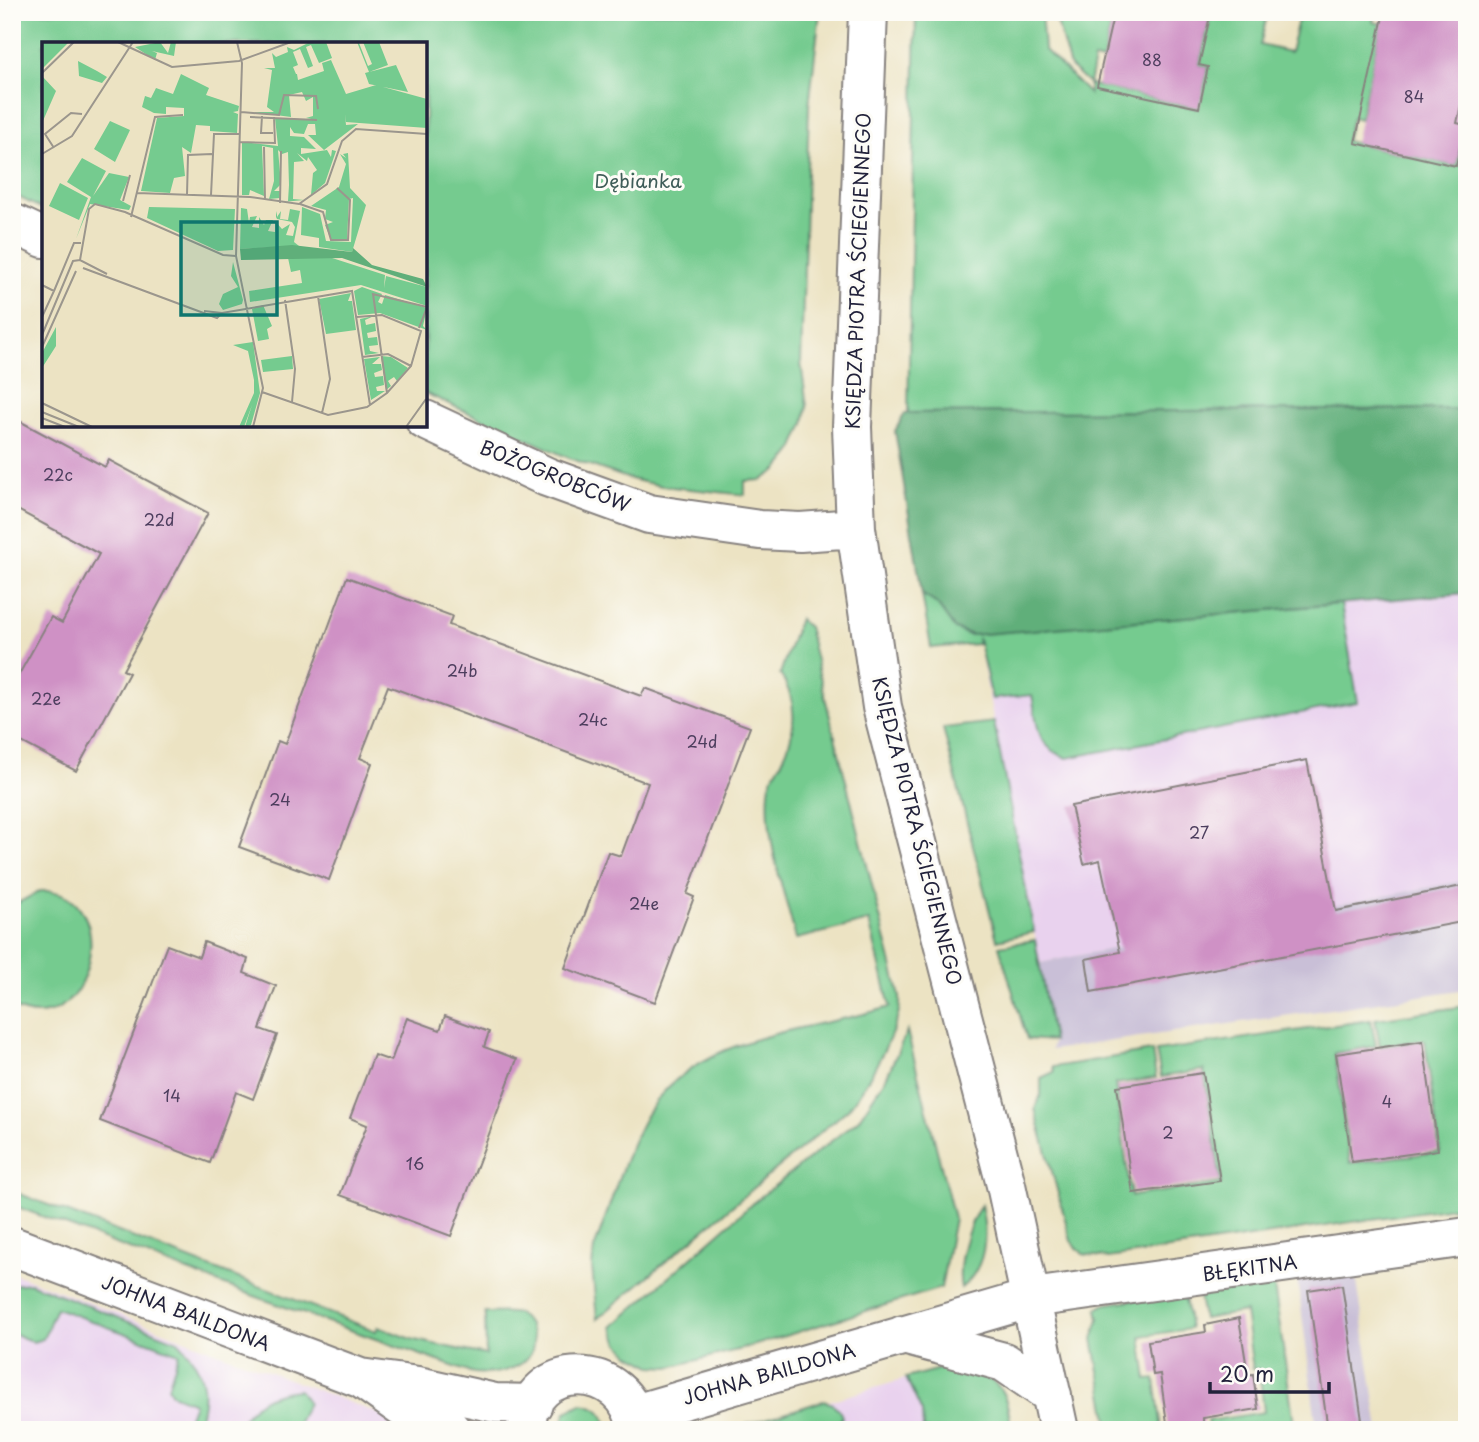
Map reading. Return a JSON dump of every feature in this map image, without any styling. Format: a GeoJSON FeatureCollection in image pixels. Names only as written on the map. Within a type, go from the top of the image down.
{"type":"FeatureCollection","features":[{"type":"Feature","properties":{"kind":"street","name":"KSIĘDZA PIOTRA ŚCIEGIENNEGO"},"geometry":{"type":"LineString","coordinates":[[868,12],[852,426],[856,528],[882,706],[978,1070],[1056,1413]]}},
{"type":"Feature","properties":{"kind":"street"},"geometry":{"type":"LineString","coordinates":[[12,223],[42,237]]}},
{"type":"Feature","properties":{"kind":"street","name":"BOŻOGROBCÓW"},"geometry":{"type":"LineString","coordinates":[[427,421],[547,477],[649,514],[760,530],[800,532],[856,528]]}},
{"type":"Feature","properties":{"kind":"street","name":"BŁĘKITNA"},"geometry":{"type":"LineString","coordinates":[[1032,1298],[1467,1237]]}},
{"type":"Feature","properties":{"kind":"street","name":"JOHNA BAILDONA"},"geometry":{"type":"LineString","coordinates":[[12,1246],[360,1378],[418,1386],[495,1403],[530,1417]]}},
{"type":"Feature","properties":{"kind":"street","name":"JOHNA BAILDONA"},"geometry":{"type":"LineString","coordinates":[[636,1422],[903,1335],[1032,1298]]}},
{"type":"Feature","properties":{"kind":"street"},"geometry":{"type":"LineString","coordinates":[[903,1335],[1004,1362],[1056,1413]]}},
{"type":"Feature","properties":{"kind":"street"},"geometry":{"type":"LineString","coordinates":[[530,1417],[544,1390],[558,1380],[575,1376],[594,1377],[612,1384],[626,1397],[636,1422]]}},
{"type":"Feature","properties":{"kind":"street","name":"JOHNA BAILDONA"},"geometry":{"type":"LineString","coordinates":[[360,1378],[416,1417],[451,1430]]}},
{"type":"Feature","properties":{"kind":"shaded area"},"geometry":{"type":"Polygon","coordinates":[[[1467,593],[1467,880],[1040,963],[977,634],[1467,593]]]}},
{"type":"Feature","properties":{"kind":"shaded area"},"geometry":{"type":"Polygon","coordinates":[[[1467,880],[1467,989],[1051,1050],[1053,1041],[1040,963],[1467,880]]]}},
{"type":"Feature","properties":{"kind":"shaded area"},"geometry":{"type":"Polygon","coordinates":[[[1355,1268],[1379,1430],[1317,1430],[1297,1276],[1355,1268]]]}},
{"type":"Feature","properties":{"kind":"shaded area"},"geometry":{"type":"Polygon","coordinates":[[[12,1273],[421,1430],[12,1430],[12,1273]]]}},
{"type":"Feature","properties":{"kind":"shaded area"},"geometry":{"type":"Polygon","coordinates":[[[961,1363],[970,1375],[992,1380],[999,1387],[1012,1430],[729,1430],[961,1363]]]}},
{"type":"Feature","properties":{"kind":"green space","name":"Dębianka"},"geometry":{"type":"Polygon","coordinates":[[[12,12],[820,12],[809,106],[801,363],[807,407],[804,424],[792,452],[777,470],[762,480],[745,481],[745,495],[662,486],[630,479],[569,458],[427,394],[427,42],[42,42],[42,209],[12,194],[12,12]]]}},
{"type":"Feature","properties":{"kind":"green space"},"geometry":{"type":"Polygon","coordinates":[[[916,12],[1041,12],[1044,49],[1089,94],[1089,84],[1198,108],[1208,67],[1199,65],[1211,12],[1268,12],[1260,45],[1290,52],[1300,12],[1375,12],[1373,22],[1382,24],[1360,119],[1352,117],[1346,141],[1456,166],[1467,119],[1467,409],[908,413],[916,12]]]}},
{"type":"Feature","properties":{"kind":"green space"},"geometry":{"type":"Polygon","coordinates":[[[1054,12],[1114,12],[1103,61],[1094,59],[1089,84],[1070,67],[1054,12]]]}},
{"type":"Feature","properties":{"kind":"green space"},"geometry":{"type":"Polygon","coordinates":[[[1467,409],[1467,593],[972,635],[955,629],[937,604],[922,594],[895,431],[905,413],[1467,409]]]}},
{"type":"Feature","properties":{"kind":"green space"},"geometry":{"type":"Polygon","coordinates":[[[922,594],[937,604],[955,629],[968,635],[1341,604],[1358,702],[1067,758],[1056,753],[1043,741],[1037,725],[1032,695],[992,699],[978,638],[977,644],[931,648],[922,594]]]}},
{"type":"Feature","properties":{"kind":"green space"},"geometry":{"type":"Polygon","coordinates":[[[799,619],[808,627],[900,997],[896,1023],[873,1071],[848,1109],[597,1319],[592,1267],[594,1249],[639,1129],[668,1087],[695,1066],[756,1039],[890,1007],[869,921],[796,939],[777,865],[770,828],[769,790],[772,778],[787,750],[793,727],[790,694],[780,674],[799,619]]]}},
{"type":"Feature","properties":{"kind":"green space"},"geometry":{"type":"Polygon","coordinates":[[[994,722],[1034,932],[997,940],[943,728],[994,722]]]}},
{"type":"Feature","properties":{"kind":"green space"},"geometry":{"type":"Polygon","coordinates":[[[40,891],[67,896],[83,913],[90,937],[88,963],[79,987],[62,1006],[40,1014],[12,1007],[12,906],[40,891]]]}},
{"type":"Feature","properties":{"kind":"green space"},"geometry":{"type":"Polygon","coordinates":[[[1035,940],[1053,1041],[1027,1039],[999,946],[1035,940]]]}},
{"type":"Feature","properties":{"kind":"green space"},"geometry":{"type":"Polygon","coordinates":[[[1467,1006],[1467,1205],[1108,1258],[1083,1254],[1071,1241],[1035,1109],[1041,1095],[1041,1078],[1054,1072],[1053,1067],[1152,1051],[1156,1078],[1115,1084],[1131,1196],[1221,1183],[1204,1070],[1161,1077],[1156,1051],[1371,1020],[1376,1046],[1335,1053],[1350,1163],[1440,1152],[1425,1040],[1380,1046],[1375,1019],[1467,1006]]]}},
{"type":"Feature","properties":{"kind":"green space"},"geometry":{"type":"Polygon","coordinates":[[[907,1031],[954,1218],[941,1288],[749,1347],[670,1367],[652,1366],[629,1354],[619,1343],[612,1327],[754,1202],[858,1120],[887,1076],[907,1031]]]}},
{"type":"Feature","properties":{"kind":"green space"},"geometry":{"type":"Polygon","coordinates":[[[12,1191],[376,1331],[378,1327],[415,1340],[486,1355],[485,1313],[518,1314],[531,1330],[531,1353],[515,1367],[504,1371],[469,1372],[254,1296],[12,1205],[12,1191]]]}},
{"type":"Feature","properties":{"kind":"green space"},"geometry":{"type":"Polygon","coordinates":[[[981,1205],[985,1239],[981,1261],[970,1280],[961,1288],[960,1267],[964,1245],[981,1205]]]}},
{"type":"Feature","properties":{"kind":"green space"},"geometry":{"type":"Polygon","coordinates":[[[1273,1279],[1295,1430],[1200,1430],[1208,1428],[1207,1421],[1264,1412],[1259,1369],[1253,1369],[1245,1312],[1203,1319],[1198,1290],[1273,1279]]]}},
{"type":"Feature","properties":{"kind":"green space"},"geometry":{"type":"Polygon","coordinates":[[[30,1283],[178,1341],[194,1361],[202,1382],[203,1404],[196,1430],[184,1430],[194,1403],[172,1394],[168,1387],[179,1353],[56,1308],[43,1339],[33,1342],[12,1333],[12,1285],[30,1283]]]}},
{"type":"Feature","properties":{"kind":"green space"},"geometry":{"type":"Polygon","coordinates":[[[1184,1292],[1190,1329],[1141,1336],[1147,1380],[1155,1379],[1162,1430],[1110,1430],[1093,1339],[1099,1319],[1097,1309],[1106,1304],[1184,1292]]]}},
{"type":"Feature","properties":{"kind":"green space"},"geometry":{"type":"Polygon","coordinates":[[[961,1363],[968,1372],[989,1379],[998,1386],[1006,1401],[1012,1430],[923,1430],[922,1412],[906,1378],[961,1363]]]}},
{"type":"Feature","properties":{"kind":"green space"},"geometry":{"type":"Polygon","coordinates":[[[299,1390],[308,1403],[295,1428],[262,1430],[248,1425],[245,1430],[235,1430],[254,1406],[269,1396],[299,1390]]]}},
{"type":"Feature","properties":{"kind":"green space"},"geometry":{"type":"Polygon","coordinates":[[[823,1401],[833,1404],[839,1411],[842,1417],[838,1426],[784,1425],[769,1430],[729,1430],[823,1401]]]}},
{"type":"Feature","properties":{"kind":"green space"},"geometry":{"type":"Polygon","coordinates":[[[581,1404],[600,1411],[607,1430],[560,1430],[566,1412],[581,1404]]]}},
{"type":"Feature","properties":{"kind":"building"},"geometry":{"type":"Polygon","coordinates":[[[1114,12],[1211,12],[1199,65],[1208,67],[1199,108],[1097,86],[1114,12]]]}},
{"type":"Feature","properties":{"kind":"building"},"geometry":{"type":"Polygon","coordinates":[[[1384,12],[1467,12],[1467,78],[1457,123],[1465,125],[1456,166],[1355,143],[1384,12]]]}},
{"type":"Feature","properties":{"kind":"building"},"geometry":{"type":"Polygon","coordinates":[[[12,417],[105,467],[109,460],[208,513],[123,670],[129,673],[76,771],[12,737],[12,687],[51,617],[62,623],[99,554],[12,507],[12,417]]]}},
{"type":"Feature","properties":{"kind":"building"},"geometry":{"type":"Polygon","coordinates":[[[347,577],[452,616],[449,625],[481,637],[641,696],[645,688],[750,727],[687,894],[694,897],[655,1002],[565,968],[608,852],[621,856],[648,783],[512,732],[388,686],[360,758],[372,763],[329,880],[239,847],[278,741],[285,744],[347,577]]]}},
{"type":"Feature","properties":{"kind":"building"},"geometry":{"type":"Polygon","coordinates":[[[1307,760],[1336,911],[1467,885],[1467,921],[1091,992],[1086,959],[1120,952],[1100,860],[1084,864],[1071,806],[1307,760]]]}},
{"type":"Feature","properties":{"kind":"building"},"geometry":{"type":"Polygon","coordinates":[[[204,942],[248,959],[244,973],[276,986],[260,1029],[277,1035],[253,1099],[236,1092],[210,1163],[100,1121],[167,945],[199,957],[204,942]]]}},
{"type":"Feature","properties":{"kind":"building"},"geometry":{"type":"Polygon","coordinates":[[[445,1016],[489,1032],[484,1047],[517,1059],[451,1236],[340,1195],[367,1125],[350,1118],[374,1055],[391,1061],[407,1018],[440,1030],[445,1016]]]}},
{"type":"Feature","properties":{"kind":"building"},"geometry":{"type":"Polygon","coordinates":[[[1423,1041],[1438,1150],[1352,1162],[1336,1054],[1423,1041]]]}},
{"type":"Feature","properties":{"kind":"building"},"geometry":{"type":"Polygon","coordinates":[[[1203,1073],[1220,1181],[1133,1193],[1117,1086],[1203,1073]]]}},
{"type":"Feature","properties":{"kind":"building"},"geometry":{"type":"Polygon","coordinates":[[[1342,1285],[1363,1427],[1328,1430],[1308,1290],[1342,1285]]]}},
{"type":"Feature","properties":{"kind":"building"},"geometry":{"type":"Polygon","coordinates":[[[1239,1318],[1248,1375],[1253,1374],[1258,1409],[1203,1418],[1203,1424],[1168,1430],[1160,1374],[1153,1375],[1148,1341],[1206,1332],[1205,1325],[1239,1318]]]}}]}
